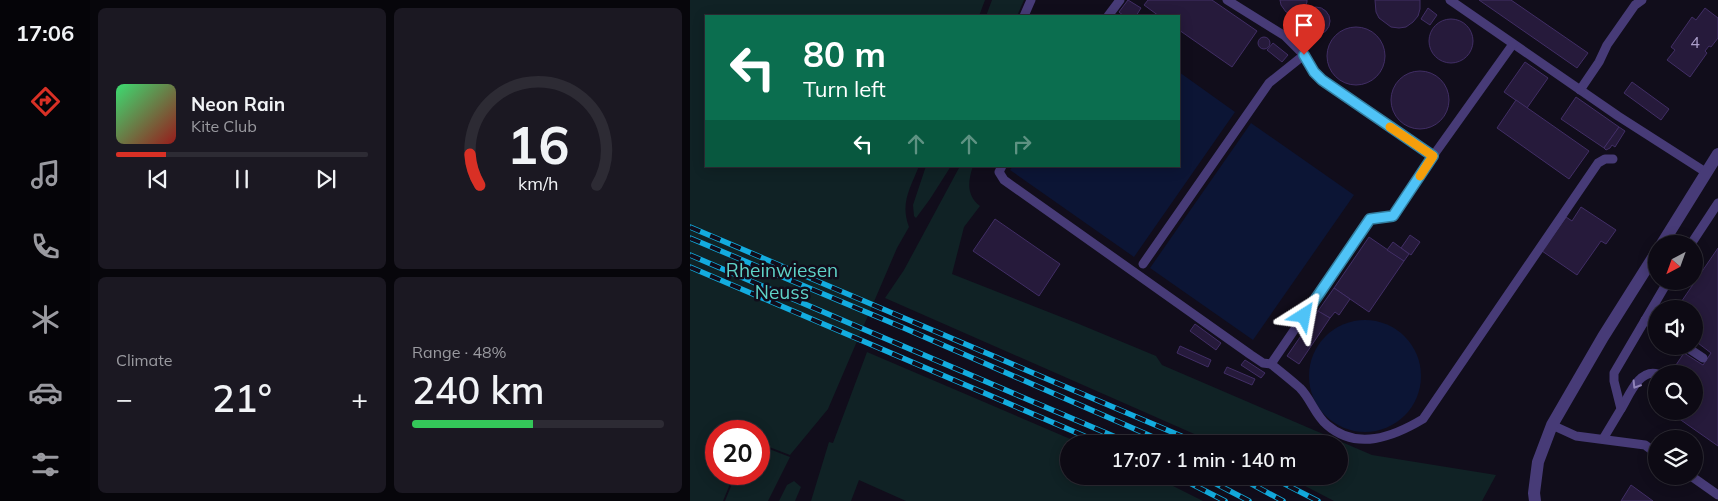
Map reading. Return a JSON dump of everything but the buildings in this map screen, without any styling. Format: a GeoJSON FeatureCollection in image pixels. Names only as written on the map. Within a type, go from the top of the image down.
{"type":"FeatureCollection","features":[{"type":"Feature","properties":{"kind":"street"},"geometry":{"type":"LineString","coordinates":[[1668,235],[1718,154]]}},
{"type":"Feature","properties":{"kind":"street"},"geometry":{"type":"LineString","coordinates":[[1535,501],[1534,493],[1538,462],[1552,425],[1603,337],[1648,266]]}},
{"type":"Feature","properties":{"kind":"lane"},"geometry":{"type":"LineString","coordinates":[[1024,15],[1031,0]]}},
{"type":"Feature","properties":{"kind":"lane"},"geometry":{"type":"LineString","coordinates":[[1109,15],[1120,0]]}},
{"type":"Feature","properties":{"kind":"lane"},"geometry":{"type":"LineString","coordinates":[[1227,0],[1254,18],[1275,28],[1304,55],[1314,72],[1322,80],[1433,156]]}},
{"type":"Feature","properties":{"kind":"lane"},"geometry":{"type":"LineString","coordinates":[[1450,0],[1580,90],[1707,173]]}},
{"type":"Feature","properties":{"kind":"lane"},"geometry":{"type":"LineString","coordinates":[[1580,90],[1599,62],[1607,45],[1635,5],[1642,0]]}},
{"type":"Feature","properties":{"kind":"lane"},"geometry":{"type":"LineString","coordinates":[[1271,364],[1370,219],[1393,216],[1433,156],[1513,44]]}},
{"type":"Feature","properties":{"kind":"lane"},"geometry":{"type":"LineString","coordinates":[[1143,264],[1269,83],[1304,55]]}},
{"type":"Feature","properties":{"kind":"lane"},"geometry":{"type":"LineString","coordinates":[[1002,167],[999,172],[1004,180],[1251,355],[1263,363],[1271,364],[1302,390],[1315,412],[1327,425],[1344,436],[1372,439],[1387,437],[1423,419],[1598,163],[1605,159],[1613,159]]}},
{"type":"Feature","properties":{"kind":"lane"},"geometry":{"type":"LineString","coordinates":[[1696,235],[1718,202]]}},
{"type":"Feature","properties":{"kind":"lane"},"geometry":{"type":"LineString","coordinates":[[1621,409],[1614,381],[1614,373],[1663,290]]}},
{"type":"Feature","properties":{"kind":"lane"},"geometry":{"type":"LineString","coordinates":[[1698,355],[1703,358]]}},
{"type":"Feature","properties":{"kind":"lane"},"geometry":{"type":"LineString","coordinates":[[1603,439],[1640,378],[1648,374]]}},
{"type":"Feature","properties":{"kind":"lane"},"geometry":{"type":"LineString","coordinates":[[1552,425],[1576,436],[1645,445],[1648,447]]}},
{"type":"Feature","properties":{"kind":"lane"},"geometry":{"type":"LineString","coordinates":[[1703,484],[1718,495]]}},
{"type":"Feature","properties":{"kind":"green space","name":"Rheinwiesen Neuss"},"geometry":{"type":"Polygon","coordinates":[[[690,0],[985,0],[979,15],[705,15],[705,167],[919,167],[907,196],[905,211],[909,227],[897,248],[828,409],[790,455],[770,447],[770,420],[705,420],[705,485],[730,485],[723,501],[690,501],[690,0]]]}},
{"type":"Feature","properties":{"kind":"green space"},"geometry":{"type":"Polygon","coordinates":[[[992,0],[1024,0],[1017,15],[986,15],[992,0]]]}},
{"type":"Feature","properties":{"kind":"green space"},"geometry":{"type":"Polygon","coordinates":[[[926,167],[950,167],[916,218],[913,205],[926,167]]]}},
{"type":"Feature","properties":{"kind":"green space"},"geometry":{"type":"Polygon","coordinates":[[[959,167],[973,167],[969,188],[975,202],[980,206],[964,227],[952,274],[1156,356],[1162,365],[1325,435],[1197,435],[885,298],[904,270],[959,167]]]}},
{"type":"Feature","properties":{"kind":"green space"},"geometry":{"type":"Polygon","coordinates":[[[867,352],[1061,435],[1060,485],[1171,485],[1203,501],[906,501],[859,480],[851,501],[811,501],[829,442],[833,443],[867,352]]]}},
{"type":"Feature","properties":{"kind":"green space"},"geometry":{"type":"Polygon","coordinates":[[[1348,445],[1372,455],[1496,475],[1482,501],[1334,501],[1303,485],[1348,485],[1348,445]]]}},
{"type":"Feature","properties":{"kind":"green space"},"geometry":{"type":"Polygon","coordinates":[[[770,449],[790,457],[768,501],[725,501],[732,485],[770,485],[770,449]]]}},
{"type":"Feature","properties":{"kind":"green space"},"geometry":{"type":"Polygon","coordinates":[[[794,481],[801,487],[795,501],[779,501],[787,485],[794,481]]]}},
{"type":"Feature","properties":{"kind":"water"},"geometry":{"type":"Polygon","coordinates":[[[1180,73],[1235,112],[1134,257],[1010,170],[1012,167],[1180,167],[1180,73]]]}},
{"type":"Feature","properties":{"kind":"water"},"geometry":{"type":"Polygon","coordinates":[[[1251,123],[1354,195],[1253,340],[1150,268],[1251,123]]]}},
{"type":"Feature","properties":{"kind":"water"},"geometry":{"type":"Polygon","coordinates":[[[1365,320],[1386,324],[1405,336],[1417,355],[1421,376],[1417,397],[1405,416],[1386,428],[1365,432],[1344,428],[1325,416],[1313,397],[1309,376],[1313,355],[1325,336],[1344,324],[1365,320]]]}},
{"type":"Feature","properties":{"kind":"railway"},"geometry":{"type":"LineString","coordinates":[[690,227],[1179,435]]}},
{"type":"Feature","properties":{"kind":"railway"},"geometry":{"type":"LineString","coordinates":[[690,238],[904,328],[1148,435]]}},
{"type":"Feature","properties":{"kind":"railway"},"geometry":{"type":"LineString","coordinates":[[690,255],[1111,435]]}},
{"type":"Feature","properties":{"kind":"railway"},"geometry":{"type":"LineString","coordinates":[[690,267],[1082,435]]}},
{"type":"Feature","properties":{"kind":"railway"},"geometry":{"type":"LineString","coordinates":[[1194,485],[1225,501]]}},
{"type":"Feature","properties":{"kind":"railway"},"geometry":{"type":"LineString","coordinates":[[1218,485],[1249,501]]}},
{"type":"Feature","properties":{"kind":"railway"},"geometry":{"type":"LineString","coordinates":[[1254,485],[1283,501]]}},
{"type":"Feature","properties":{"kind":"railway"},"geometry":{"type":"LineString","coordinates":[[1287,485],[1318,501]]}},
{"type":"Feature","properties":{"kind":"slow traffic"},"geometry":{"type":"LineString","coordinates":[[1390,127],[1433,156],[1420,176]]}},
{"type":"Feature","properties":{"kind":"route"},"geometry":{"type":"LineString","coordinates":[[1304,55],[1314,72],[1322,80],[1433,156],[1393,216],[1370,219],[1304,316]]}}]}
